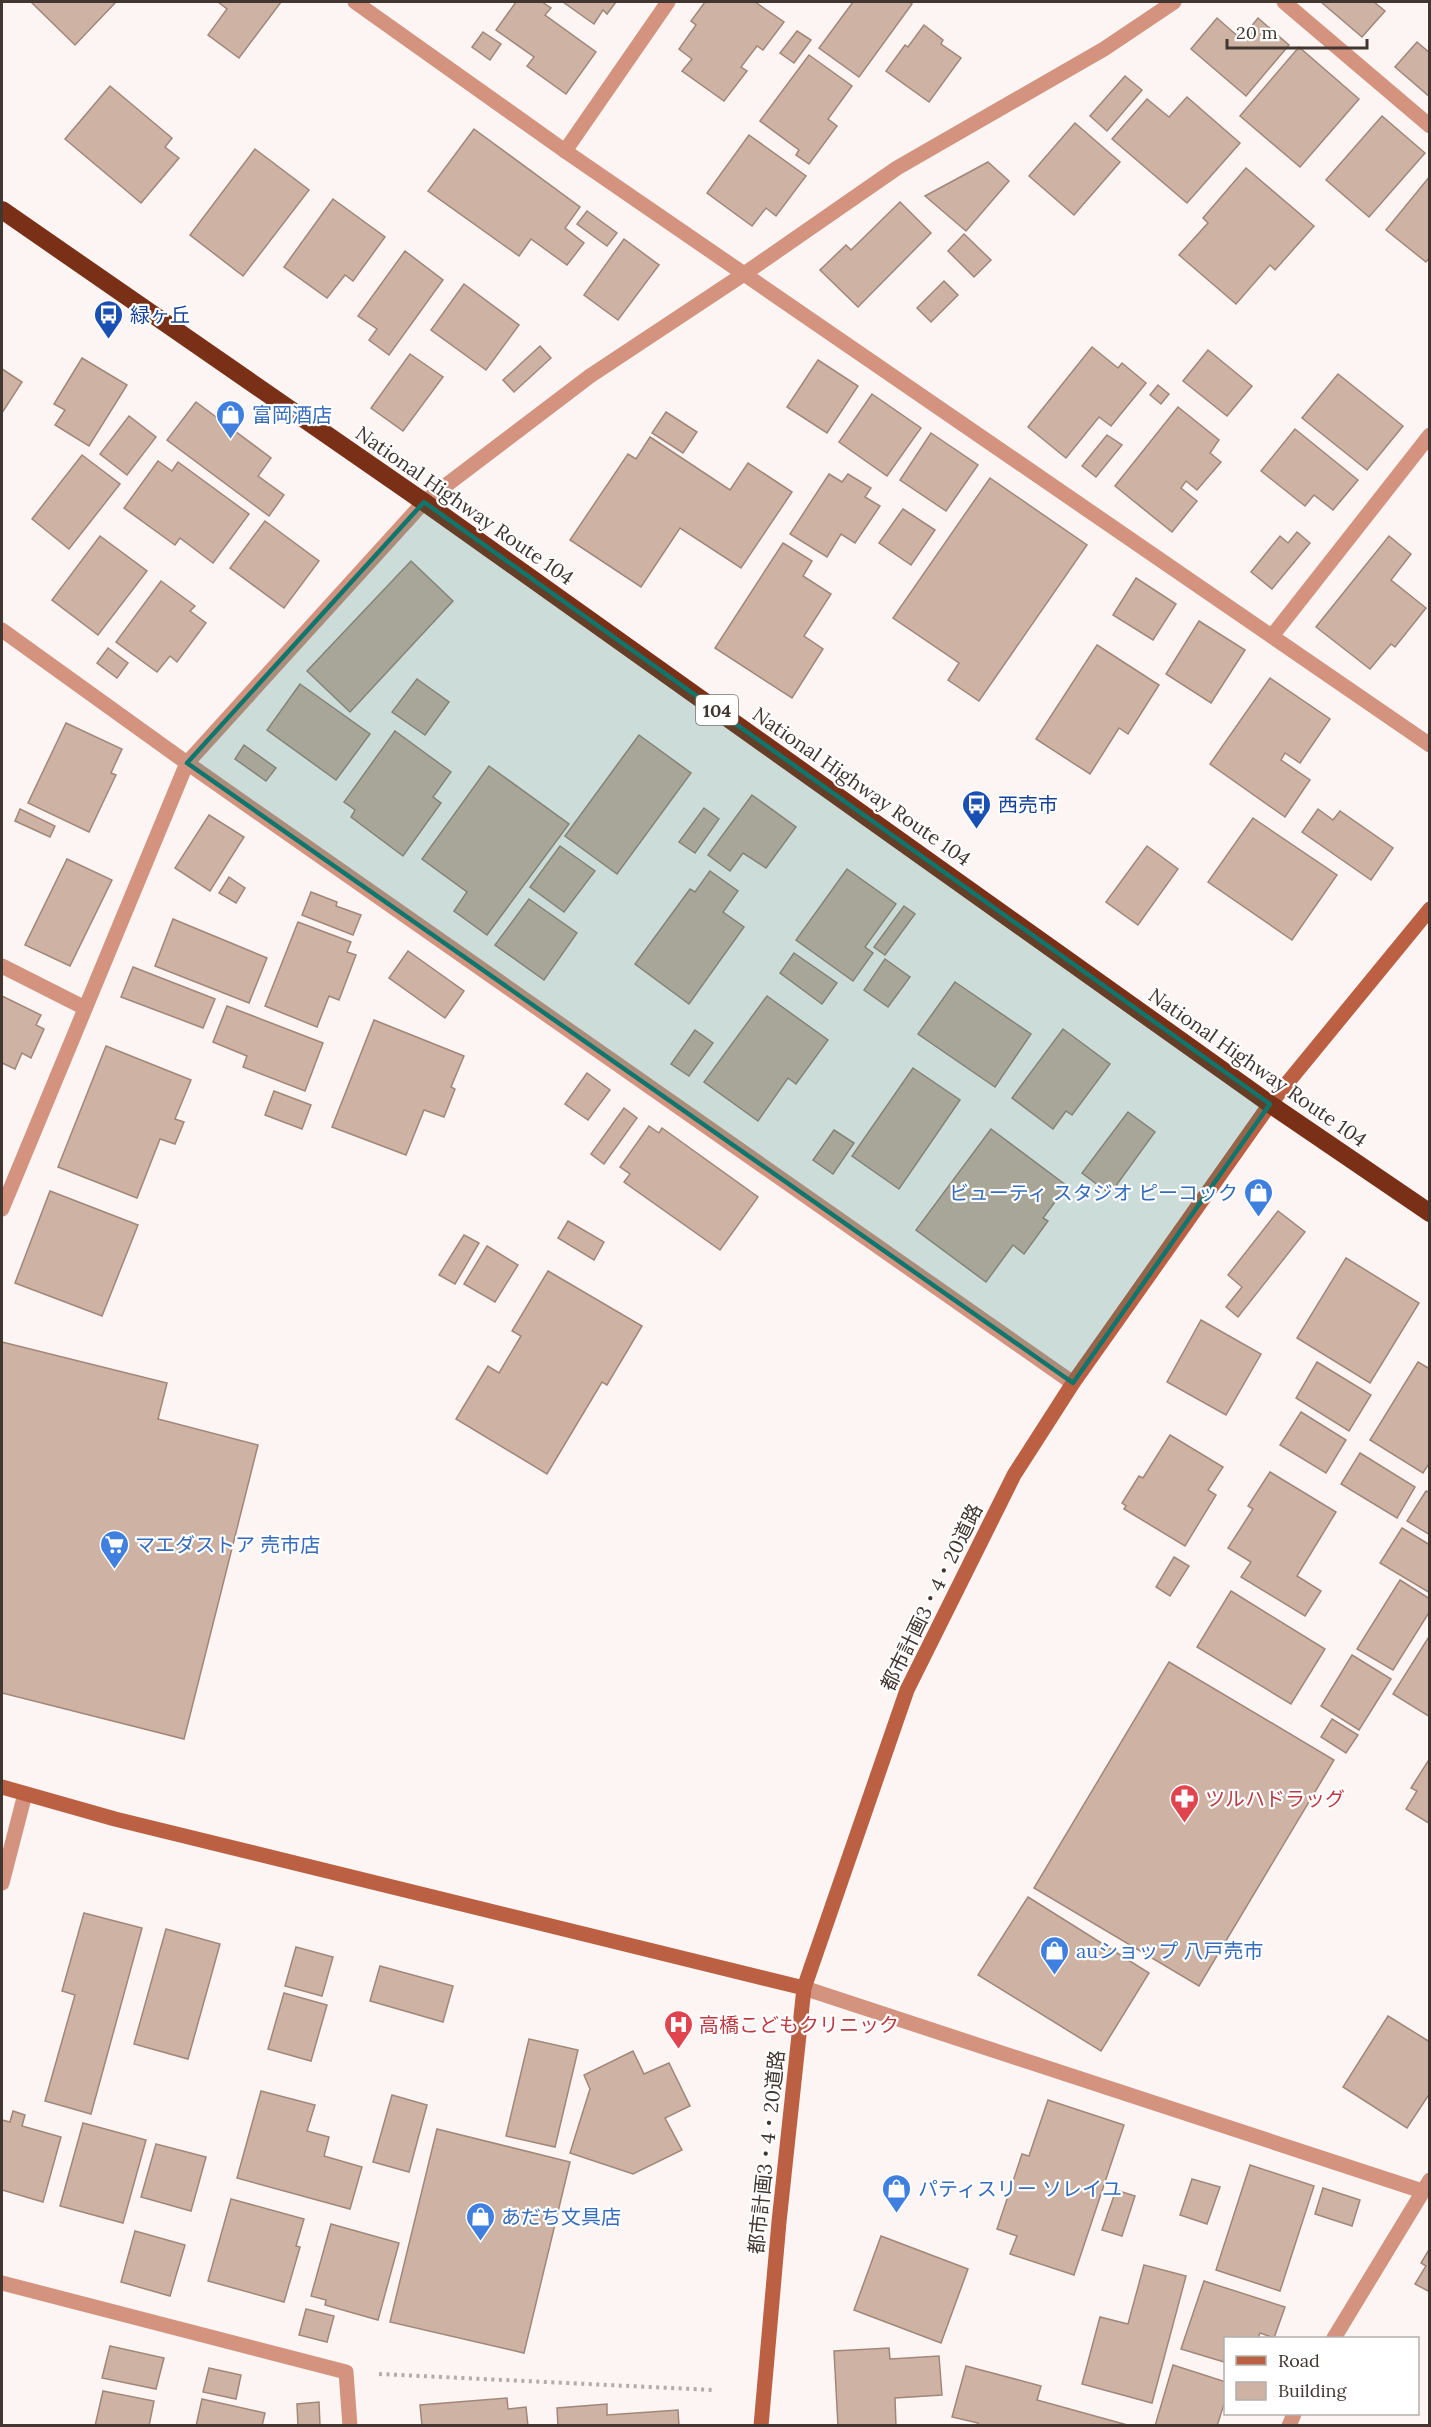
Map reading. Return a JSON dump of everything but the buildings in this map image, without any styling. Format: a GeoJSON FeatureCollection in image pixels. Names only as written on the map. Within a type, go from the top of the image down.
{"type":"FeatureCollection","features":[{"type":"Feature","properties":{"kind":"highway","name":"National Highway Route 104"},"geometry":{"type":"LineString","coordinates":[[2,210],[424,502],[1270,1104],[1430,1213]]}},
{"type":"Feature","properties":{"kind":"street"},"geometry":{"type":"LineString","coordinates":[[354,2],[744,274],[1430,745]]}},
{"type":"Feature","properties":{"kind":"street"},"geometry":{"type":"LineString","coordinates":[[566,151],[668,2]]}},
{"type":"Feature","properties":{"kind":"street"},"geometry":{"type":"LineString","coordinates":[[2,1209],[187,763],[424,502],[590,376],[744,274],[897,168],[1104,49],[1174,2]]}},
{"type":"Feature","properties":{"kind":"street"},"geometry":{"type":"LineString","coordinates":[[1284,2],[1430,126]]}},
{"type":"Feature","properties":{"kind":"street"},"geometry":{"type":"LineString","coordinates":[[1272,636],[1430,435]]}},
{"type":"Feature","properties":{"kind":"street"},"geometry":{"type":"LineString","coordinates":[[2,630],[187,763],[1073,1383]]}},
{"type":"Feature","properties":{"kind":"street","name":"都市計画3・4・20道路"},"geometry":{"type":"LineString","coordinates":[[762,2426],[778,2222],[804,1988],[907,1690],[1014,1475],[1073,1383],[1270,1104],[1430,909]]}},
{"type":"Feature","properties":{"kind":"street"},"geometry":{"type":"LineString","coordinates":[[2,966],[86,1008]]}},
{"type":"Feature","properties":{"kind":"street"},"geometry":{"type":"LineString","coordinates":[[2,1787],[114,1819],[804,1988],[1426,2186],[1335,2337]]}},
{"type":"Feature","properties":{"kind":"street"},"geometry":{"type":"LineString","coordinates":[[2,1883],[25,1794]]}},
{"type":"Feature","properties":{"kind":"street"},"geometry":{"type":"LineString","coordinates":[[2,2283],[346,2372],[350,2426]]}},
{"type":"Feature","properties":{"kind":"path"},"geometry":{"type":"LineString","coordinates":[[346,2372],[713,2390]]}},
{"type":"Feature","properties":{"kind":"highlighted area"},"geometry":{"type":"Polygon","coordinates":[[[424,502],[1270,1104],[1073,1383],[187,763],[424,502]]]}},
{"type":"Feature","properties":{"kind":"place","name":"緑ヶ丘"},"geometry":{"type":"Point","coordinates":[109,340]}},
{"type":"Feature","properties":{"kind":"place","name":"富岡酒店"},"geometry":{"type":"Point","coordinates":[231,440]}},
{"type":"Feature","properties":{"kind":"place","name":"西売市"},"geometry":{"type":"Point","coordinates":[977,830]}},
{"type":"Feature","properties":{"kind":"place","name":"ビューティ スタジオ ピーコック"},"geometry":{"type":"Point","coordinates":[1259,1218]}},
{"type":"Feature","properties":{"kind":"place","name":"マエダストア 売市店"},"geometry":{"type":"Point","coordinates":[114,1570]}},
{"type":"Feature","properties":{"kind":"place","name":"ツルハドラッグ"},"geometry":{"type":"Point","coordinates":[1184,1824]}},
{"type":"Feature","properties":{"kind":"place","name":"auショップ 八戸売市"},"geometry":{"type":"Point","coordinates":[1055,1976]}},
{"type":"Feature","properties":{"kind":"place","name":"高橋こどもクリニック"},"geometry":{"type":"Point","coordinates":[678,2050]}},
{"type":"Feature","properties":{"kind":"place","name":"パティスリー ソレイユ"},"geometry":{"type":"Point","coordinates":[897,2214]}},
{"type":"Feature","properties":{"kind":"place","name":"あだち文具店"},"geometry":{"type":"Point","coordinates":[480,2242]}}]}
